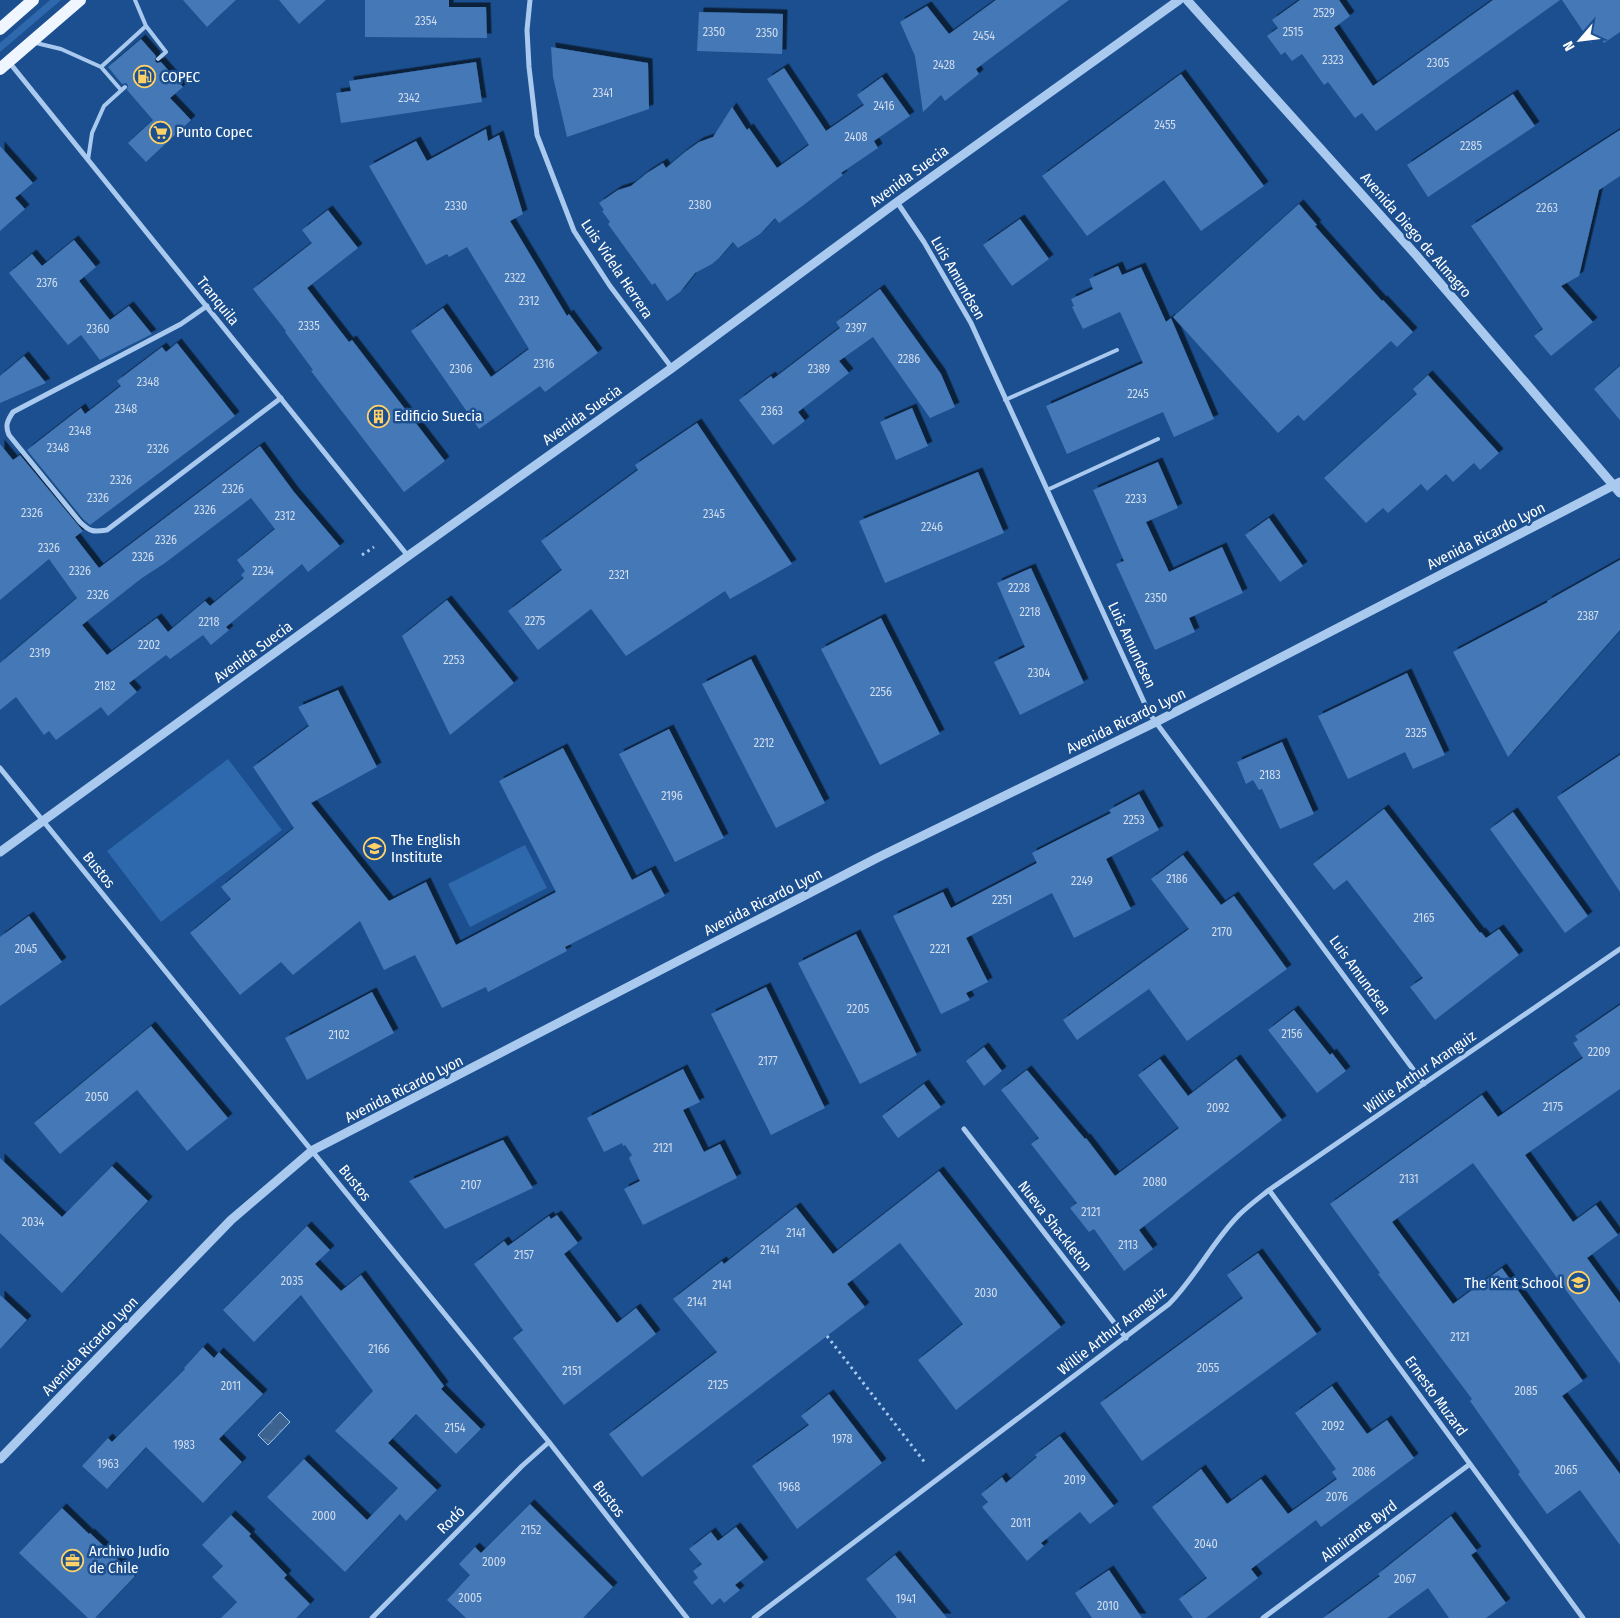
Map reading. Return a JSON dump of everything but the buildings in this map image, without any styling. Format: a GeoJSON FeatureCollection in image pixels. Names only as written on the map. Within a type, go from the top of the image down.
{"type":"FeatureCollection","features":[{"type":"Feature","properties":{"kind":"main road"},"geometry":{"type":"LineString","coordinates":[[0,29],[33,0]]}},
{"type":"Feature","properties":{"kind":"main road"},"geometry":{"type":"LineString","coordinates":[[4,66],[80,0]]}},
{"type":"Feature","properties":{"kind":"street","name":"Luis Videla Herrera"},"geometry":{"type":"LineString","coordinates":[[530,0],[527,30],[528,67],[537,135],[570,222],[610,286],[672,368]]}},
{"type":"Feature","properties":{"kind":"street","name":"Avenida Suecia"},"geometry":{"type":"LineString","coordinates":[[0,852],[408,556],[672,368],[897,202],[1180,0]]}},
{"type":"Feature","properties":{"kind":"street","name":"Avenida Diego de Almagro"},"geometry":{"type":"LineString","coordinates":[[1187,0],[1416,254],[1617,483],[1620,493]]}},
{"type":"Feature","properties":{"kind":"street","name":"Tranquila"},"geometry":{"type":"LineString","coordinates":[[4,66],[88,160],[408,556]]}},
{"type":"Feature","properties":{"kind":"street","name":"Luis Amundsen"},"geometry":{"type":"LineString","coordinates":[[897,202],[924,242],[971,324],[1149,713],[1424,1084]]}},
{"type":"Feature","properties":{"kind":"street"},"geometry":{"type":"LineString","coordinates":[[207,306],[181,324],[13,412],[7,421],[9,435],[80,522],[94,532],[107,530],[281,398]]}},
{"type":"Feature","properties":{"kind":"street","name":"Avenida Ricardo Lyon"},"geometry":{"type":"LineString","coordinates":[[0,1460],[231,1220],[312,1150],[879,857],[1156,722],[1617,483]]}},
{"type":"Feature","properties":{"kind":"street","name":"Bustos"},"geometry":{"type":"LineString","coordinates":[[0,768],[549,1442],[687,1618]]}},
{"type":"Feature","properties":{"kind":"street","name":"Willie Arthur Aranguiz"},"geometry":{"type":"LineString","coordinates":[[754,1618],[1169,1304],[1184,1289],[1224,1232],[1239,1215],[1269,1190],[1620,949]]}},
{"type":"Feature","properties":{"kind":"street","name":"Nueva Shackleton"},"geometry":{"type":"LineString","coordinates":[[964,1129],[1126,1338]]}},
{"type":"Feature","properties":{"kind":"street","name":"Ernesto Muzard"},"geometry":{"type":"LineString","coordinates":[[1269,1190],[1583,1618]]}},
{"type":"Feature","properties":{"kind":"street","name":"Rodó"},"geometry":{"type":"LineString","coordinates":[[372,1618],[522,1466],[549,1442]]}},
{"type":"Feature","properties":{"kind":"street","name":"Almirante Byrd"},"geometry":{"type":"LineString","coordinates":[[1263,1618],[1470,1464]]}},
{"type":"Feature","properties":{"kind":"lane"},"geometry":{"type":"LineString","coordinates":[[135,0],[146,26],[166,52],[158,59]]}},
{"type":"Feature","properties":{"kind":"lane"},"geometry":{"type":"LineString","coordinates":[[101,67],[146,26]]}},
{"type":"Feature","properties":{"kind":"lane"},"geometry":{"type":"LineString","coordinates":[[31,42],[61,49],[101,67],[123,89],[104,106],[92,134],[88,160]]}},
{"type":"Feature","properties":{"kind":"lane"},"geometry":{"type":"LineString","coordinates":[[1005,400],[1117,350]]}},
{"type":"Feature","properties":{"kind":"lane"},"geometry":{"type":"LineString","coordinates":[[1047,490],[1158,439]]}},
{"type":"Feature","properties":{"kind":"path"},"geometry":{"type":"LineString","coordinates":[[362,555],[374,546]]}},
{"type":"Feature","properties":{"kind":"path"},"geometry":{"type":"LineString","coordinates":[[827,1336],[926,1464]]}},
{"type":"Feature","properties":{"kind":"green space"},"geometry":{"type":"Polygon","coordinates":[[[50,0],[61,0],[0,52],[0,43],[50,0]]]}},
{"type":"Feature","properties":{"kind":"green space"},"geometry":{"type":"Polygon","coordinates":[[[228,759],[282,830],[161,922],[107,851],[228,759]]]}},
{"type":"Feature","properties":{"kind":"green space"},"geometry":{"type":"Polygon","coordinates":[[[525,845],[547,888],[470,927],[448,884],[525,845]]]}},
{"type":"Feature","properties":{"kind":"water"},"geometry":{"type":"Polygon","coordinates":[[[280,1412],[290,1422],[268,1445],[258,1435],[280,1412]]]}},
{"type":"Feature","properties":{"kind":"place","name":"COPEC"},"geometry":{"type":"Point","coordinates":[145,77]}},
{"type":"Feature","properties":{"kind":"place","name":"Punto Copec"},"geometry":{"type":"Point","coordinates":[160,132]}},
{"type":"Feature","properties":{"kind":"place","name":"Edificio Suecia"},"geometry":{"type":"Point","coordinates":[378,416]}},
{"type":"Feature","properties":{"kind":"place","name":"The English Institute"},"geometry":{"type":"Point","coordinates":[375,849]}},
{"type":"Feature","properties":{"kind":"place","name":"The Kent School"},"geometry":{"type":"Point","coordinates":[1579,1283]}},
{"type":"Feature","properties":{"kind":"place","name":"Archivo Judío de Chile"},"geometry":{"type":"Point","coordinates":[73,1560]}}]}
